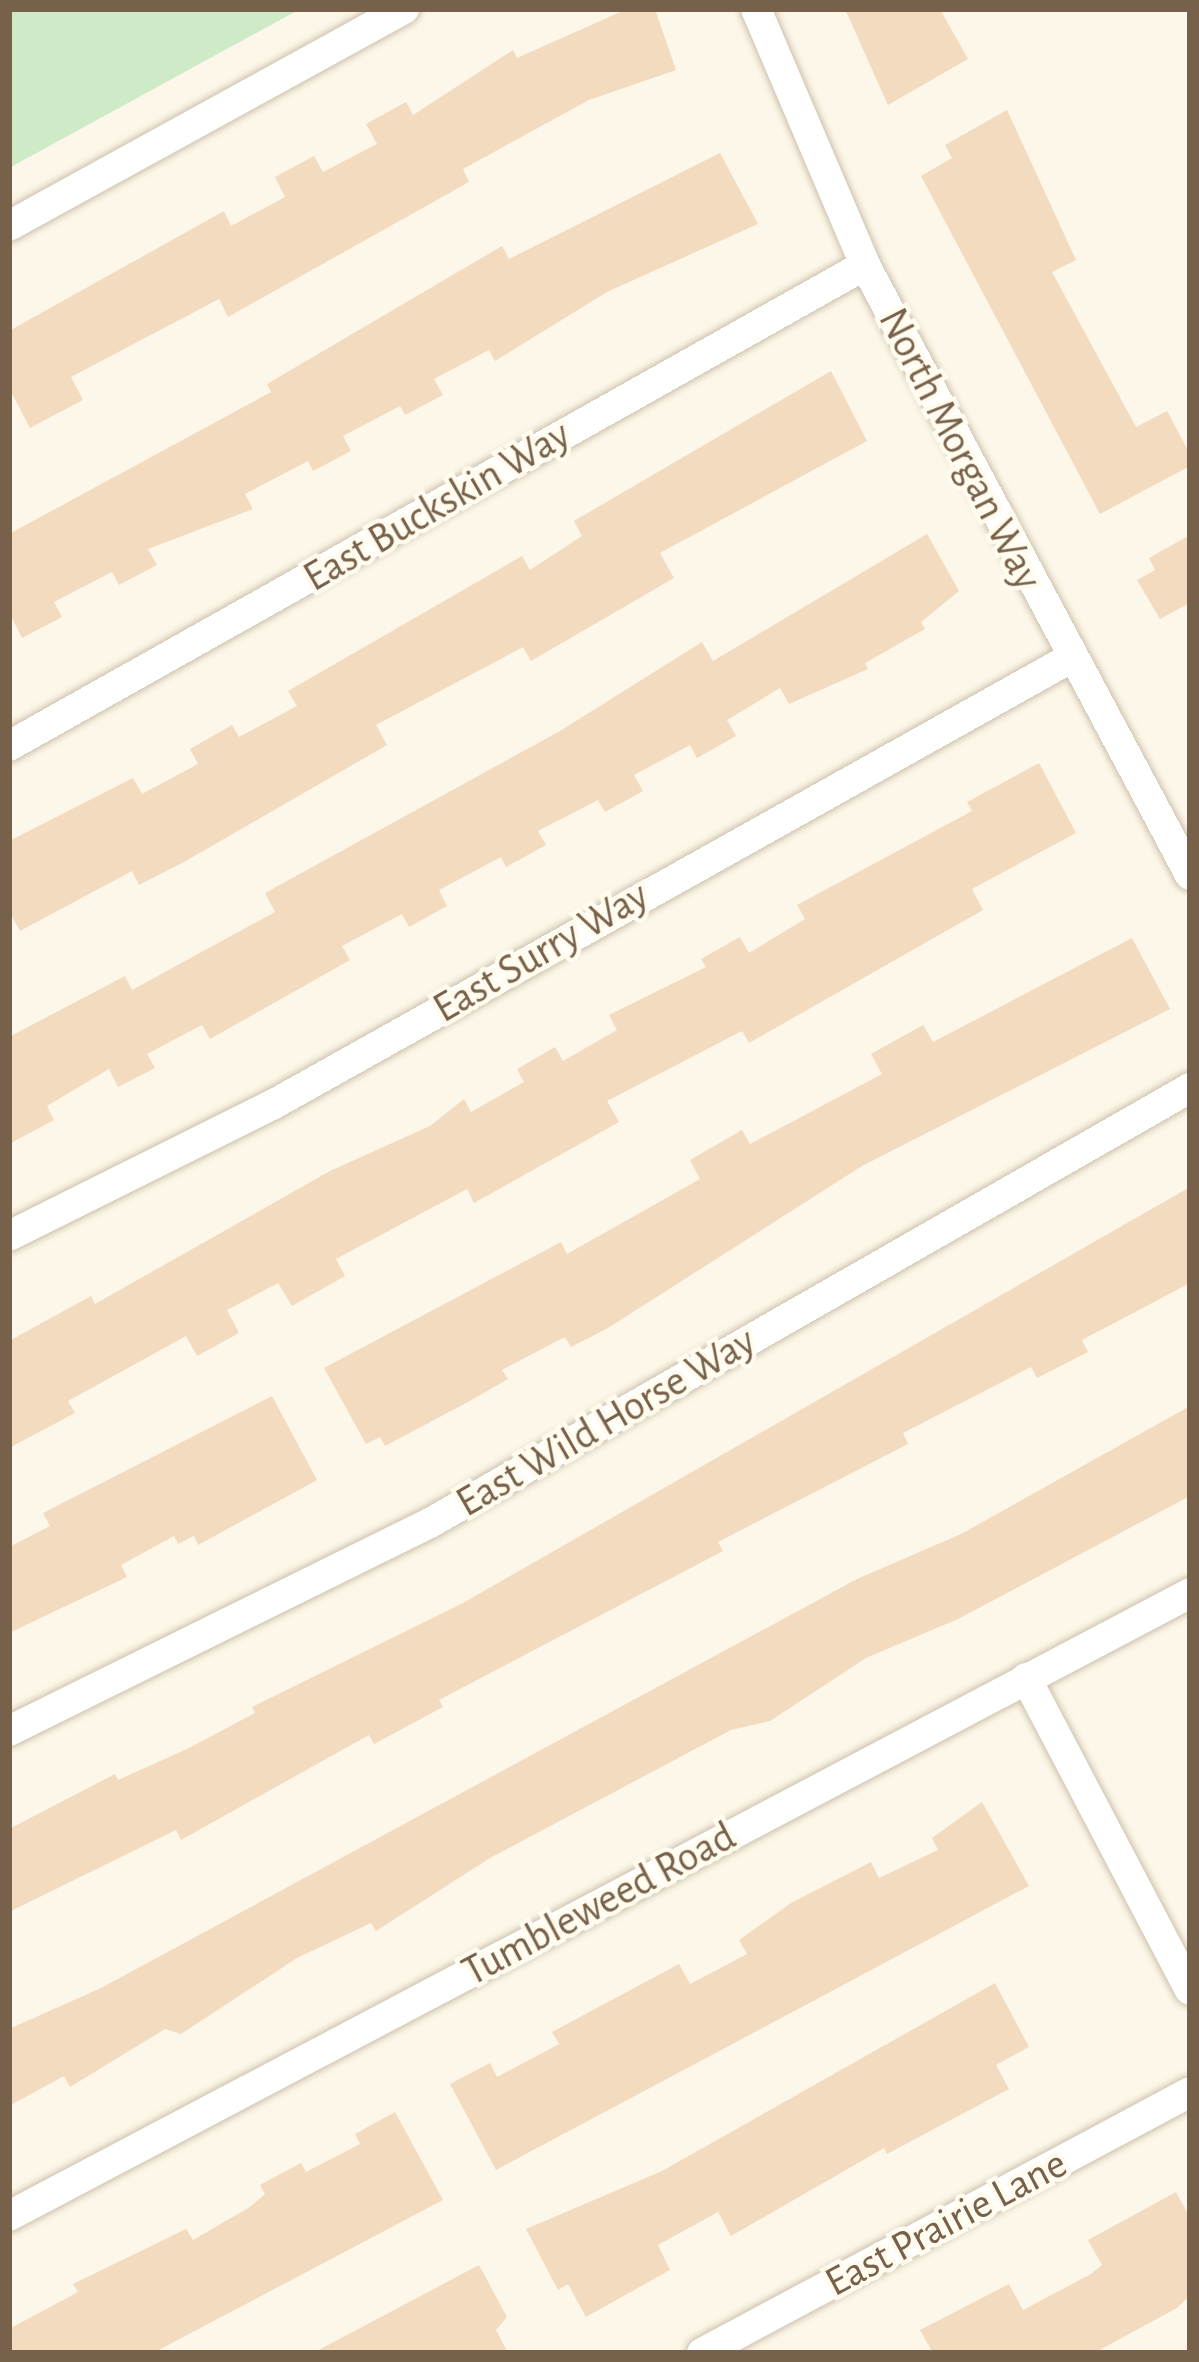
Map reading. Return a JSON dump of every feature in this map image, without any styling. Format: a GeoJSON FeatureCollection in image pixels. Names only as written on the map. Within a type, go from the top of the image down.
{"type":"FeatureCollection","features":[{"type":"Feature","properties":{"kind":"street"},"geometry":{"type":"LineString","coordinates":[[9,226],[404,9]]}},
{"type":"Feature","properties":{"kind":"street","name":"North Morgan Way"},"geometry":{"type":"LineString","coordinates":[[756,9],[865,265],[1069,659],[1190,875]]}},
{"type":"Feature","properties":{"kind":"street","name":"East Buckskin Way"},"geometry":{"type":"LineString","coordinates":[[9,746],[865,265]]}},
{"type":"Feature","properties":{"kind":"street","name":"East Surry Way"},"geometry":{"type":"LineString","coordinates":[[9,1236],[274,1104],[1069,659]]}},
{"type":"Feature","properties":{"kind":"street","name":"East Wild Horse Way"},"geometry":{"type":"LineString","coordinates":[[9,1731],[430,1522],[1190,1088]]}},
{"type":"Feature","properties":{"kind":"street","name":"Tumbleweed Road"},"geometry":{"type":"LineString","coordinates":[[9,2216],[1190,1593]]}},
{"type":"Feature","properties":{"kind":"street"},"geometry":{"type":"LineString","coordinates":[[1026,1678],[1190,1990]]}},
{"type":"Feature","properties":{"kind":"street","name":"East Prairie Lane"},"geometry":{"type":"LineString","coordinates":[[702,2353],[1190,2092]]}},
{"type":"Feature","properties":{"kind":"green space"},"geometry":{"type":"Polygon","coordinates":[[[9,9],[300,9],[9,168],[9,9]]]}},
{"type":"Feature","properties":{"kind":"building"},"geometry":{"type":"Polygon","coordinates":[[[627,9],[655,9],[676,70],[589,100],[463,169],[469,182],[228,317],[219,299],[71,377],[83,400],[30,428],[9,388],[9,331],[224,211],[231,226],[285,197],[275,177],[314,156],[323,172],[377,144],[366,124],[406,102],[413,115],[513,50],[517,58],[627,9]]]}},
{"type":"Feature","properties":{"kind":"building"},"geometry":{"type":"Polygon","coordinates":[[[845,9],[940,9],[968,59],[888,105],[845,9]]]}},
{"type":"Feature","properties":{"kind":"building"},"geometry":{"type":"Polygon","coordinates":[[[1007,110],[1076,260],[1052,272],[1136,427],[1167,411],[1190,454],[1190,466],[1100,514],[921,176],[952,158],[945,145],[1007,110]]]}},
{"type":"Feature","properties":{"kind":"building"},"geometry":{"type":"Polygon","coordinates":[[[720,153],[758,224],[607,292],[495,361],[489,350],[434,379],[443,395],[405,415],[400,406],[343,436],[351,451],[313,471],[308,461],[245,494],[253,509],[148,549],[157,565],[119,585],[112,572],[54,602],[62,617],[22,638],[9,612],[9,534],[271,392],[267,384],[502,246],[509,259],[720,153]]]}},
{"type":"Feature","properties":{"kind":"building"},"geometry":{"type":"Polygon","coordinates":[[[831,371],[867,441],[660,553],[674,578],[531,661],[523,647],[376,725],[387,745],[184,862],[139,885],[132,871],[20,931],[9,911],[9,841],[133,778],[142,794],[198,764],[190,749],[232,725],[239,737],[297,706],[288,691],[522,556],[530,570],[582,536],[574,521],[831,371]]]}},
{"type":"Feature","properties":{"kind":"building"},"geometry":{"type":"Polygon","coordinates":[[[927,534],[959,591],[921,622],[925,629],[865,663],[868,669],[789,704],[780,688],[727,720],[736,736],[697,758],[690,745],[634,775],[643,791],[605,812],[598,800],[538,831],[546,845],[506,867],[501,857],[439,890],[447,906],[409,927],[402,914],[342,946],[350,960],[210,1039],[202,1025],[147,1054],[155,1068],[118,1087],[109,1069],[47,1106],[54,1120],[9,1144],[9,1037],[125,976],[132,990],[275,912],[265,893],[560,731],[702,642],[713,661],[927,534]]]}},
{"type":"Feature","properties":{"kind":"building"},"geometry":{"type":"Polygon","coordinates":[[[1190,535],[1190,603],[1160,619],[1137,580],[1155,570],[1149,558],[1190,535]]]}},
{"type":"Feature","properties":{"kind":"building"},"geometry":{"type":"Polygon","coordinates":[[[1039,763],[1076,833],[972,889],[983,910],[749,1043],[742,1031],[607,1101],[619,1122],[474,1203],[467,1189],[336,1259],[345,1276],[292,1306],[278,1283],[227,1310],[239,1333],[197,1356],[186,1336],[68,1401],[75,1413],[9,1448],[9,1341],[91,1296],[95,1304],[330,1171],[430,1126],[464,1099],[471,1112],[524,1082],[517,1069],[555,1047],[563,1061],[617,1030],[609,1015],[706,967],[701,959],[740,937],[749,953],[805,919],[797,905],[972,811],[967,802],[1039,763]]]}},
{"type":"Feature","properties":{"kind":"building"},"geometry":{"type":"Polygon","coordinates":[[[1132,938],[1170,1009],[862,1166],[608,1328],[571,1347],[565,1337],[502,1370],[508,1379],[468,1402],[385,1446],[380,1437],[366,1444],[324,1368],[561,1242],[567,1254],[700,1179],[690,1160],[742,1130],[750,1144],[882,1074],[871,1054],[923,1025],[933,1042],[1132,938]]]}},
{"type":"Feature","properties":{"kind":"building"},"geometry":{"type":"Polygon","coordinates":[[[1190,1187],[1190,1283],[1082,1340],[1088,1352],[1037,1378],[1031,1367],[903,1433],[908,1444],[718,1542],[723,1551],[439,1700],[443,1707],[374,1744],[369,1735],[181,1840],[176,1830],[9,1912],[9,1829],[115,1774],[118,1780],[187,1749],[255,1713],[252,1707],[463,1603],[1190,1187]]]}},
{"type":"Feature","properties":{"kind":"building"},"geometry":{"type":"Polygon","coordinates":[[[272,1396],[317,1480],[198,1545],[194,1536],[178,1544],[174,1536],[121,1565],[127,1577],[9,1633],[9,1547],[50,1526],[43,1513],[272,1396]]]}},
{"type":"Feature","properties":{"kind":"building"},"geometry":{"type":"Polygon","coordinates":[[[1190,1406],[1190,1496],[958,1619],[866,1658],[770,1721],[731,1730],[490,1858],[376,1931],[371,1923],[297,1958],[181,2034],[165,2029],[70,2087],[64,2076],[9,2106],[9,2029],[101,1988],[857,1579],[961,1534],[1190,1406]]]}},
{"type":"Feature","properties":{"kind":"building"},"geometry":{"type":"Polygon","coordinates":[[[982,1802],[1029,1886],[496,2170],[450,2084],[490,2063],[497,2077],[559,2044],[552,2032],[679,1964],[690,1984],[747,1954],[739,1940],[791,1903],[871,1862],[879,1878],[938,1850],[932,1838],[982,1802]]]}},
{"type":"Feature","properties":{"kind":"building"},"geometry":{"type":"Polygon","coordinates":[[[995,1983],[1029,2047],[996,2065],[1009,2089],[887,2154],[884,2148],[731,2236],[718,2212],[658,2245],[670,2270],[586,2317],[568,2284],[558,2290],[526,2229],[662,2171],[995,1983]]]}},
{"type":"Feature","properties":{"kind":"building"},"geometry":{"type":"Polygon","coordinates":[[[395,2112],[443,2200],[153,2353],[9,2353],[9,2329],[78,2292],[73,2284],[186,2229],[193,2240],[250,2207],[265,2194],[260,2185],[301,2163],[306,2172],[360,2144],[355,2134],[395,2112]]]}},
{"type":"Feature","properties":{"kind":"building"},"geometry":{"type":"Polygon","coordinates":[[[1176,2192],[1190,2217],[1190,2295],[1177,2308],[1094,2353],[933,2353],[920,2330],[1009,2284],[1023,2310],[1091,2274],[1102,2265],[1088,2240],[1176,2192]]]}},
{"type":"Feature","properties":{"kind":"building"},"geometry":{"type":"Polygon","coordinates":[[[479,2265],[507,2317],[496,2330],[508,2353],[313,2353],[479,2265]]]}}]}
